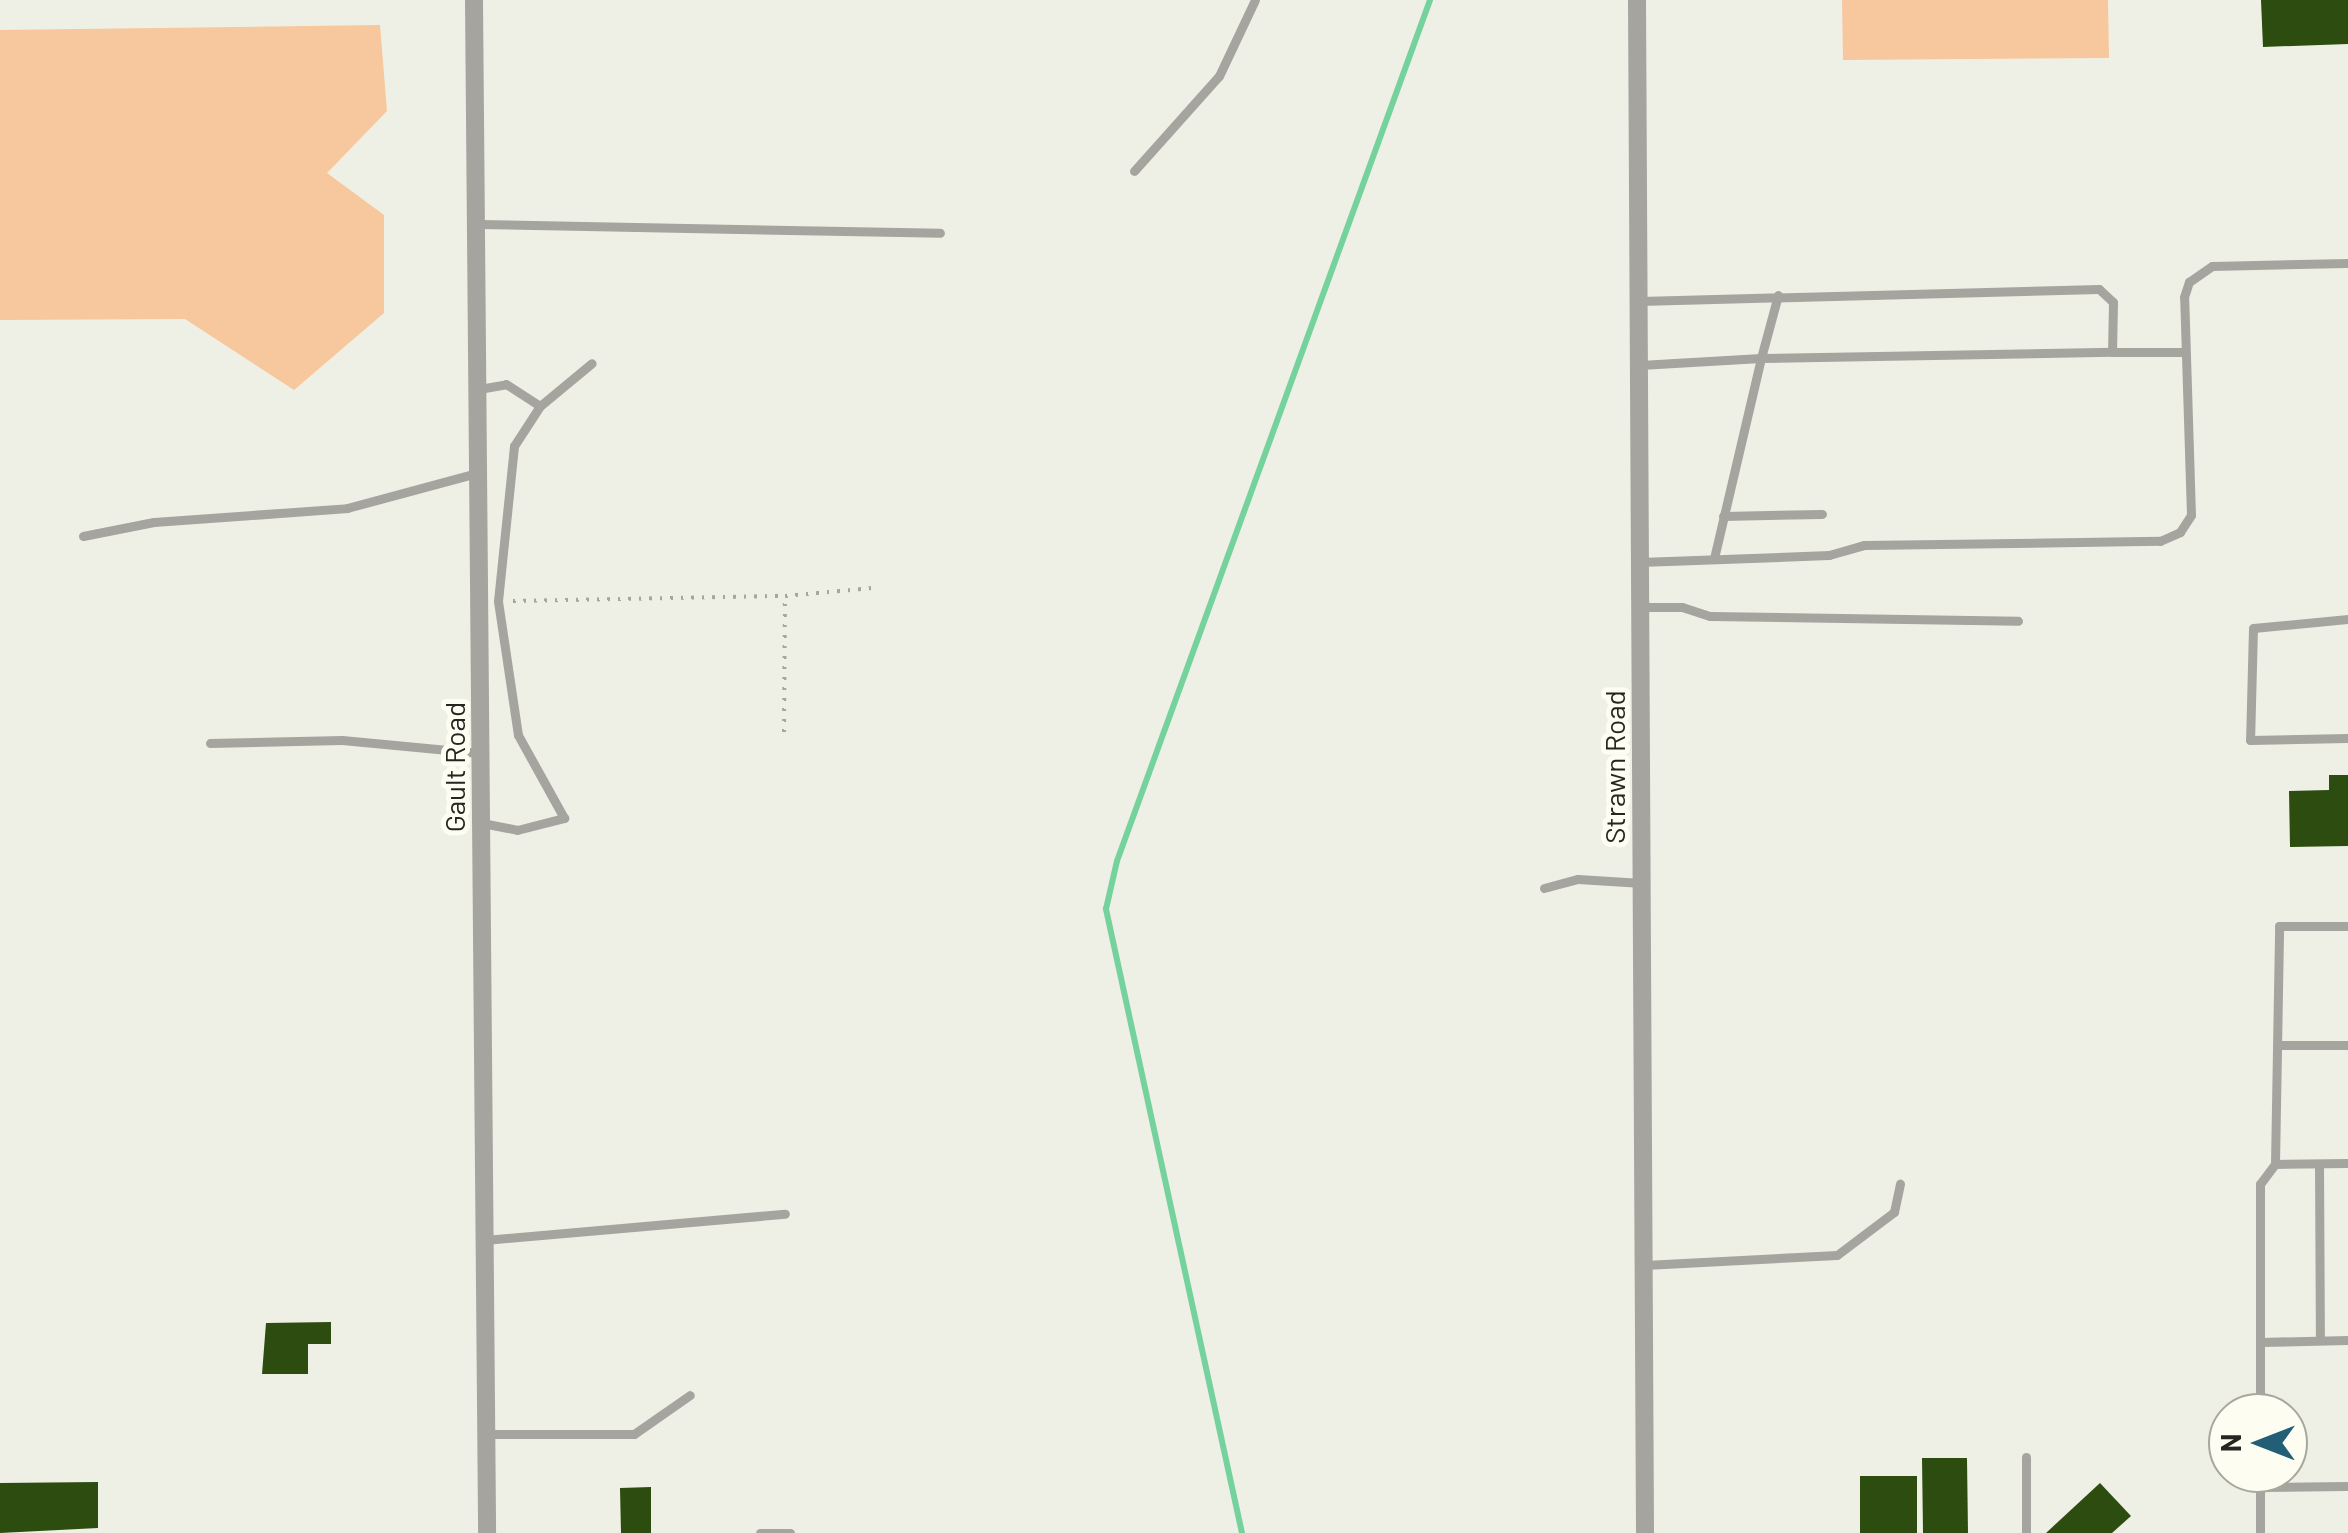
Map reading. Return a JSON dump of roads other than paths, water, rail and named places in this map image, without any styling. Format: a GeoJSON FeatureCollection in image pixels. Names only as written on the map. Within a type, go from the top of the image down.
{"type":"FeatureCollection","features":[{"type":"Feature","properties":{"kind":"street","name":"Gault Road"},"geometry":{"type":"LineString","coordinates":[[474,0],[487,1533]]}},
{"type":"Feature","properties":{"kind":"street","name":"Strawn Road"},"geometry":{"type":"LineString","coordinates":[[1637,0],[1644,1533]]}},
{"type":"Feature","properties":{"kind":"lane"},"geometry":{"type":"LineString","coordinates":[[1134,171],[1219,76],[1255,0]]}},
{"type":"Feature","properties":{"kind":"lane"},"geometry":{"type":"LineString","coordinates":[[478,224],[940,233]]}},
{"type":"Feature","properties":{"kind":"lane"},"geometry":{"type":"LineString","coordinates":[[1640,562],[1829,555],[1864,545],[2160,542],[2180,532],[2191,515],[2184,297],[2198,272],[2236,264],[2348,264]]}},
{"type":"Feature","properties":{"kind":"lane"},"geometry":{"type":"LineString","coordinates":[[1639,301],[2100,289],[2113,302],[2112,352]]}},
{"type":"Feature","properties":{"kind":"lane"},"geometry":{"type":"LineString","coordinates":[[1714,558],[1778,295]]}},
{"type":"Feature","properties":{"kind":"lane"},"geometry":{"type":"LineString","coordinates":[[1639,365],[1761,358],[2186,352]]}},
{"type":"Feature","properties":{"kind":"lane"},"geometry":{"type":"LineString","coordinates":[[482,823],[517,830],[564,818],[518,736],[498,602],[514,446],[540,406],[592,363]]}},
{"type":"Feature","properties":{"kind":"lane"},"geometry":{"type":"LineString","coordinates":[[479,389],[506,384],[540,406]]}},
{"type":"Feature","properties":{"kind":"lane"},"geometry":{"type":"LineString","coordinates":[[83,536],[154,522],[347,508],[480,473]]}},
{"type":"Feature","properties":{"kind":"lane"},"geometry":{"type":"LineString","coordinates":[[1723,516],[1822,514]]}},
{"type":"Feature","properties":{"kind":"lane"},"geometry":{"type":"LineString","coordinates":[[1640,607],[1682,607],[1710,616],[2018,621]]}},
{"type":"Feature","properties":{"kind":"lane"},"geometry":{"type":"LineString","coordinates":[[2348,619],[2253,628],[2250,740],[2348,738]]}},
{"type":"Feature","properties":{"kind":"lane"},"geometry":{"type":"LineString","coordinates":[[210,742],[342,740],[482,753]]}},
{"type":"Feature","properties":{"kind":"lane"},"geometry":{"type":"LineString","coordinates":[[1544,888],[1578,879],[1642,883]]}},
{"type":"Feature","properties":{"kind":"lane"},"geometry":{"type":"LineString","coordinates":[[2260,1393],[2260,1184],[2274,1164],[2280,1045],[2279,926],[2348,926]]}},
{"type":"Feature","properties":{"kind":"lane"},"geometry":{"type":"LineString","coordinates":[[2280,1045],[2348,1044]]}},
{"type":"Feature","properties":{"kind":"lane"},"geometry":{"type":"LineString","coordinates":[[2274,1164],[2348,1163]]}},
{"type":"Feature","properties":{"kind":"lane"},"geometry":{"type":"LineString","coordinates":[[2319,1164],[2320,1340]]}},
{"type":"Feature","properties":{"kind":"lane"},"geometry":{"type":"LineString","coordinates":[[1645,1265],[1838,1255],[1894,1212],[1900,1184]]}},
{"type":"Feature","properties":{"kind":"lane"},"geometry":{"type":"LineString","coordinates":[[485,1240],[785,1214]]}},
{"type":"Feature","properties":{"kind":"lane"},"geometry":{"type":"LineString","coordinates":[[2260,1342],[2348,1340]]}},
{"type":"Feature","properties":{"kind":"lane"},"geometry":{"type":"LineString","coordinates":[[486,1434],[634,1434],[690,1395]]}},
{"type":"Feature","properties":{"kind":"lane"},"geometry":{"type":"LineString","coordinates":[[2026,1457],[2026,1533]]}},
{"type":"Feature","properties":{"kind":"lane"},"geometry":{"type":"LineString","coordinates":[[2308,1486],[2348,1486]]}},
{"type":"Feature","properties":{"kind":"lane"},"geometry":{"type":"LineString","coordinates":[[2260,1493],[2260,1533]]}},
{"type":"Feature","properties":{"kind":"lane"},"geometry":{"type":"LineString","coordinates":[[760,1533],[790,1533]]}},
{"type":"Feature","properties":{"kind":"waterway"},"geometry":{"type":"LineString","coordinates":[[1242,1533],[1106,909],[1117,861],[1430,0]]}}]}
